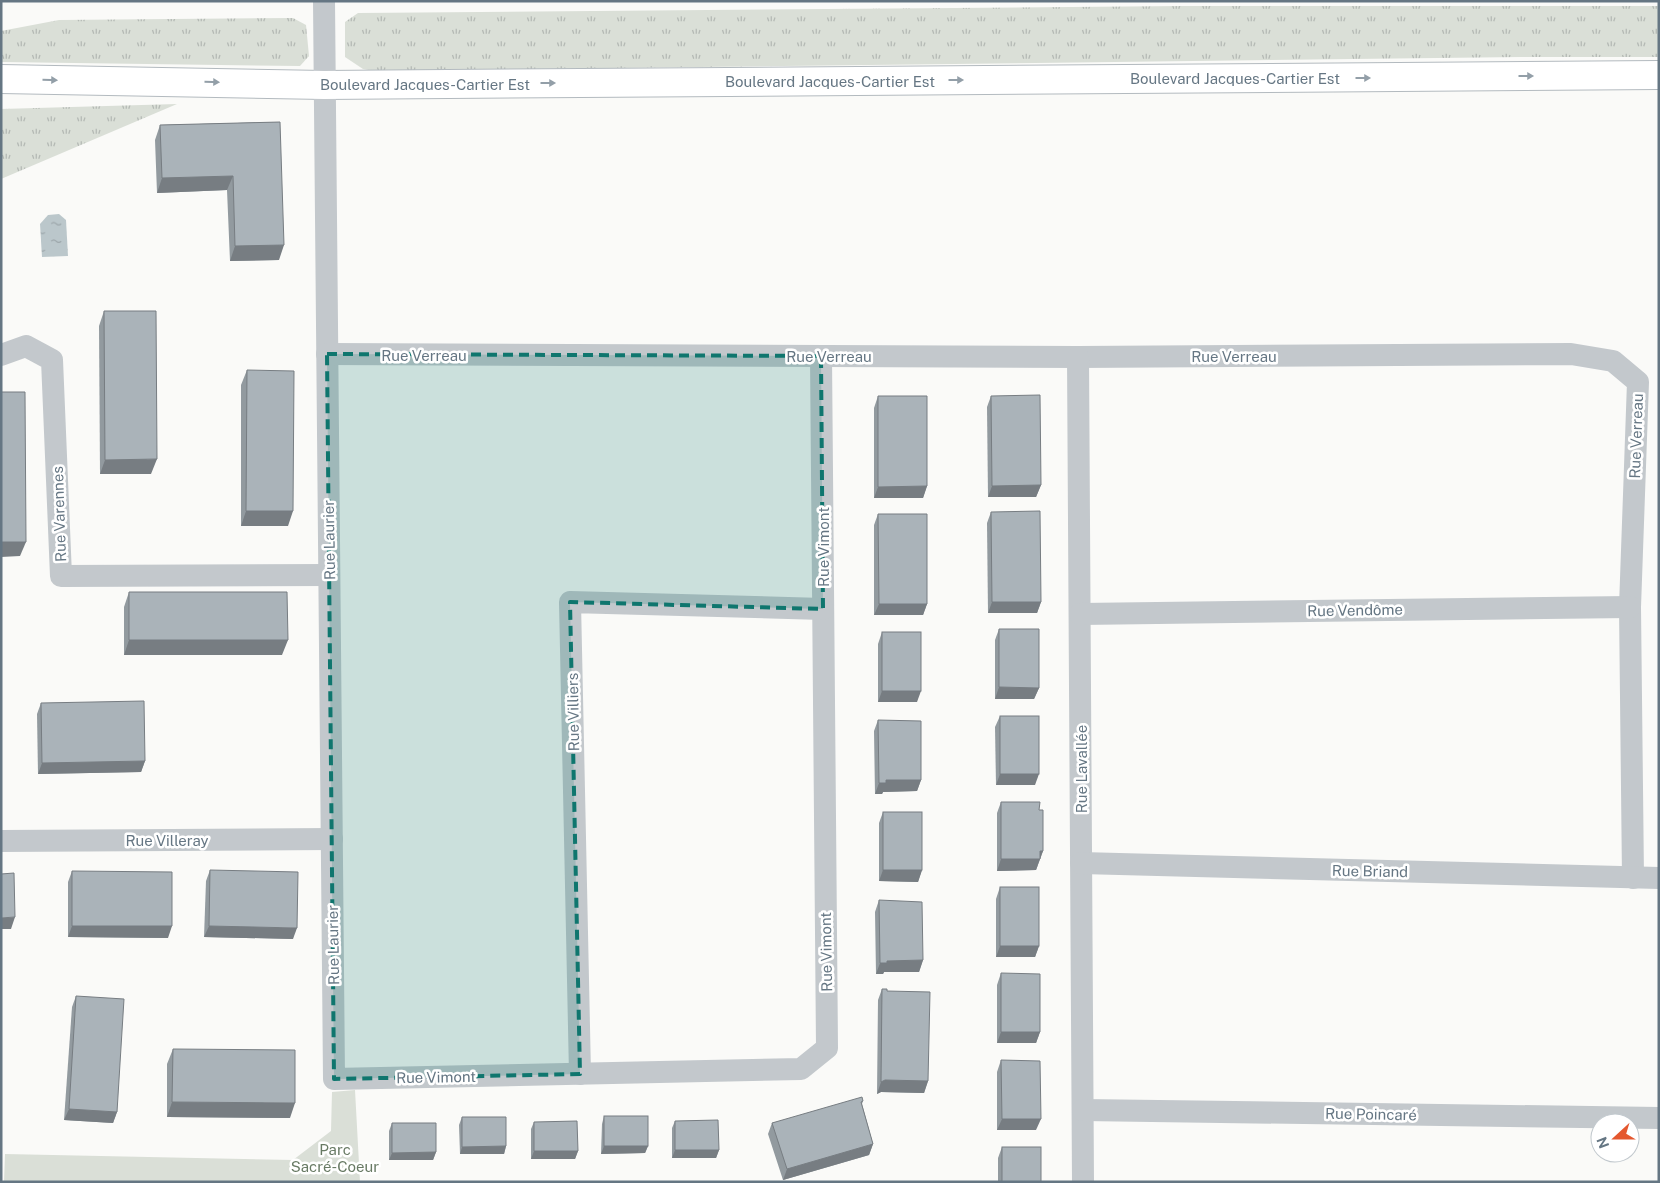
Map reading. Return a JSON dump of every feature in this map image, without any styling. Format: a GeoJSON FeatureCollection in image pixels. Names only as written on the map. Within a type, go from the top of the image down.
{"type":"FeatureCollection","features":[{"type":"Feature","properties":{"kind":"main road","name":"Boulevard Jacques-Cartier Est"},"geometry":{"type":"LineString","coordinates":[[1,79],[324,85],[1659,75]]}},
{"type":"Feature","properties":{"kind":"street","name":"Rue Laurier"},"geometry":{"type":"LineString","coordinates":[[324,1],[334,1080]]}},
{"type":"Feature","properties":{"kind":"street","name":"Rue Varennes"},"geometry":{"type":"LineString","coordinates":[[1,356],[26,346],[52,360],[61,576],[329,574]]}},
{"type":"Feature","properties":{"kind":"street","name":"Rue Verreau"},"geometry":{"type":"LineString","coordinates":[[327,354],[1078,357],[1571,354],[1613,362],[1638,382],[1630,607],[1633,878]]}},
{"type":"Feature","properties":{"kind":"street","name":"Rue Vimont"},"geometry":{"type":"LineString","coordinates":[[334,1080],[801,1069],[827,1048],[821,356]]}},
{"type":"Feature","properties":{"kind":"street","name":"Rue Lavallée"},"geometry":{"type":"LineString","coordinates":[[1078,357],[1083,1182]]}},
{"type":"Feature","properties":{"kind":"street","name":"Rue Villiers"},"geometry":{"type":"LineString","coordinates":[[580,1074],[570,602],[823,609]]}},
{"type":"Feature","properties":{"kind":"street","name":"Rue Vendôme"},"geometry":{"type":"LineString","coordinates":[[1080,614],[1630,607]]}},
{"type":"Feature","properties":{"kind":"street","name":"Rue Villeray"},"geometry":{"type":"LineString","coordinates":[[1,841],[332,839]]}},
{"type":"Feature","properties":{"kind":"street","name":"Rue Briand"},"geometry":{"type":"LineString","coordinates":[[1082,864],[1659,878]]}},
{"type":"Feature","properties":{"kind":"street","name":"Rue Poincaré"},"geometry":{"type":"LineString","coordinates":[[1083,1110],[1659,1118]]}},
{"type":"Feature","properties":{"kind":"highlighted area"},"geometry":{"type":"Polygon","coordinates":[[[327,354],[821,356],[823,609],[570,602],[580,1074],[334,1079],[327,354]]]}},
{"type":"Feature","properties":{"kind":"green space"},"geometry":{"type":"Polygon","coordinates":[[[1181,6],[1659,6],[1659,57],[1521,57],[374,71],[363,69],[345,57],[345,22],[358,13],[1181,6]]]}},
{"type":"Feature","properties":{"kind":"green space"},"geometry":{"type":"Polygon","coordinates":[[[293,18],[306,25],[309,56],[300,66],[1,62],[1,31],[59,20],[293,18]]]}},
{"type":"Feature","properties":{"kind":"green space"},"geometry":{"type":"Polygon","coordinates":[[[177,104],[1,179],[1,109],[177,104]]]}},
{"type":"Feature","properties":{"kind":"green space","name":"Parc Sacré-Coeur"},"geometry":{"type":"Polygon","coordinates":[[[355,1090],[360,1182],[4,1182],[5,1154],[293,1160],[331,1131],[332,1092],[355,1090]]]}},
{"type":"Feature","properties":{"kind":"water"},"geometry":{"type":"Polygon","coordinates":[[[59,214],[66,220],[68,256],[42,257],[40,224],[48,215],[59,214]]]}},
{"type":"Feature","properties":{"kind":"building"},"geometry":{"type":"Polygon","coordinates":[[[280,122],[284,245],[235,246],[233,176],[162,178],[160,125],[280,122]]]}},
{"type":"Feature","properties":{"kind":"building"},"geometry":{"type":"Polygon","coordinates":[[[104,311],[156,311],[157,459],[105,460],[104,311]]]}},
{"type":"Feature","properties":{"kind":"building"},"geometry":{"type":"Polygon","coordinates":[[[247,370],[294,371],[293,511],[246,511],[247,370]]]}},
{"type":"Feature","properties":{"kind":"building"},"geometry":{"type":"Polygon","coordinates":[[[1,392],[25,392],[26,542],[1,542],[1,392]]]}},
{"type":"Feature","properties":{"kind":"building"},"geometry":{"type":"Polygon","coordinates":[[[1040,395],[1041,485],[992,486],[991,396],[1040,395]]]}},
{"type":"Feature","properties":{"kind":"building"},"geometry":{"type":"Polygon","coordinates":[[[878,396],[927,396],[927,486],[878,487],[878,396]]]}},
{"type":"Feature","properties":{"kind":"building"},"geometry":{"type":"Polygon","coordinates":[[[1040,511],[1041,602],[992,602],[991,512],[1040,511]]]}},
{"type":"Feature","properties":{"kind":"building"},"geometry":{"type":"Polygon","coordinates":[[[878,514],[927,514],[927,604],[879,604],[878,514]]]}},
{"type":"Feature","properties":{"kind":"building"},"geometry":{"type":"Polygon","coordinates":[[[129,592],[287,592],[288,640],[129,640],[129,592]]]}},
{"type":"Feature","properties":{"kind":"building"},"geometry":{"type":"Polygon","coordinates":[[[999,629],[1039,629],[1039,688],[999,687],[999,629]]]}},
{"type":"Feature","properties":{"kind":"building"},"geometry":{"type":"Polygon","coordinates":[[[882,632],[921,632],[921,691],[882,691],[882,632]]]}},
{"type":"Feature","properties":{"kind":"building"},"geometry":{"type":"Polygon","coordinates":[[[144,701],[145,761],[42,763],[41,703],[144,701]]]}},
{"type":"Feature","properties":{"kind":"building"},"geometry":{"type":"Polygon","coordinates":[[[1000,716],[1039,716],[1039,774],[1000,774],[1000,716]]]}},
{"type":"Feature","properties":{"kind":"building"},"geometry":{"type":"Polygon","coordinates":[[[878,720],[921,721],[921,780],[886,780],[886,783],[879,783],[878,720]]]}},
{"type":"Feature","properties":{"kind":"building"},"geometry":{"type":"Polygon","coordinates":[[[1001,802],[1040,802],[1039,810],[1043,810],[1043,851],[1040,851],[1040,859],[1001,859],[1001,802]]]}},
{"type":"Feature","properties":{"kind":"building"},"geometry":{"type":"Polygon","coordinates":[[[883,812],[922,812],[922,870],[883,870],[883,812]]]}},
{"type":"Feature","properties":{"kind":"building"},"geometry":{"type":"Polygon","coordinates":[[[210,870],[298,872],[297,928],[209,926],[210,870]]]}},
{"type":"Feature","properties":{"kind":"building"},"geometry":{"type":"Polygon","coordinates":[[[72,871],[172,872],[172,926],[72,926],[72,871]]]}},
{"type":"Feature","properties":{"kind":"building"},"geometry":{"type":"Polygon","coordinates":[[[14,873],[15,917],[1,918],[1,874],[14,873]]]}},
{"type":"Feature","properties":{"kind":"building"},"geometry":{"type":"Polygon","coordinates":[[[1000,887],[1039,887],[1039,946],[1000,946],[1000,887]]]}},
{"type":"Feature","properties":{"kind":"building"},"geometry":{"type":"Polygon","coordinates":[[[879,900],[922,902],[923,960],[887,961],[887,963],[880,963],[879,900]]]}},
{"type":"Feature","properties":{"kind":"building"},"geometry":{"type":"Polygon","coordinates":[[[1001,973],[1040,974],[1040,1032],[1001,1032],[1001,973]]]}},
{"type":"Feature","properties":{"kind":"building"},"geometry":{"type":"Polygon","coordinates":[[[882,989],[887,989],[887,991],[930,992],[928,1081],[885,1080],[881,1082],[882,989]]]}},
{"type":"Feature","properties":{"kind":"building"},"geometry":{"type":"Polygon","coordinates":[[[76,996],[124,999],[117,1112],[69,1109],[76,996]]]}},
{"type":"Feature","properties":{"kind":"building"},"geometry":{"type":"Polygon","coordinates":[[[173,1049],[295,1050],[295,1103],[172,1102],[173,1049]]]}},
{"type":"Feature","properties":{"kind":"building"},"geometry":{"type":"Polygon","coordinates":[[[1001,1060],[1040,1061],[1041,1119],[1002,1119],[1001,1060]]]}},
{"type":"Feature","properties":{"kind":"building"},"geometry":{"type":"Polygon","coordinates":[[[862,1097],[863,1101],[861,1102],[873,1144],[787,1169],[772,1123],[862,1097]]]}},
{"type":"Feature","properties":{"kind":"building"},"geometry":{"type":"Polygon","coordinates":[[[604,1116],[648,1116],[648,1146],[604,1146],[604,1116]]]}},
{"type":"Feature","properties":{"kind":"building"},"geometry":{"type":"Polygon","coordinates":[[[462,1117],[506,1117],[506,1146],[462,1147],[462,1117]]]}},
{"type":"Feature","properties":{"kind":"building"},"geometry":{"type":"Polygon","coordinates":[[[718,1120],[719,1150],[675,1150],[675,1121],[718,1120]]]}},
{"type":"Feature","properties":{"kind":"building"},"geometry":{"type":"Polygon","coordinates":[[[577,1121],[578,1151],[534,1151],[534,1122],[577,1121]]]}},
{"type":"Feature","properties":{"kind":"building"},"geometry":{"type":"Polygon","coordinates":[[[392,1123],[436,1123],[436,1152],[392,1153],[392,1123]]]}},
{"type":"Feature","properties":{"kind":"building"},"geometry":{"type":"Polygon","coordinates":[[[1002,1147],[1041,1147],[1041,1182],[1002,1182],[1002,1147]]]}}]}
